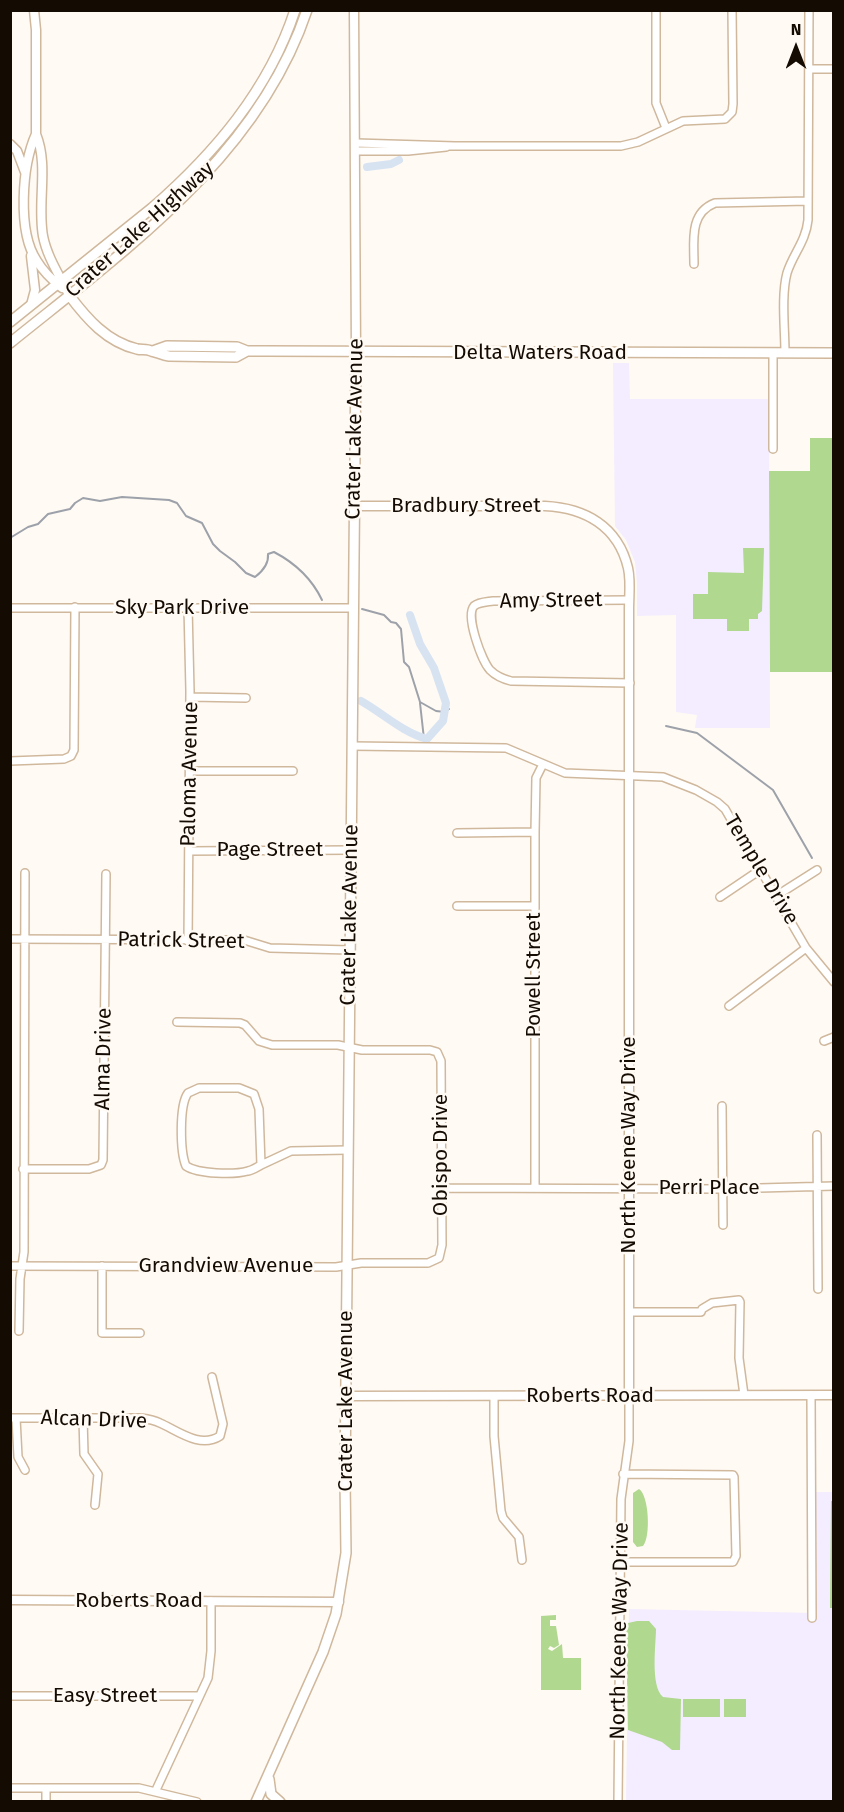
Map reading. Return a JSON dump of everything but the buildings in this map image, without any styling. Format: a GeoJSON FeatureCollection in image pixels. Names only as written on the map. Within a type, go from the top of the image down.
{"type":"FeatureCollection","features":[{"type":"Feature","properties":{"kind":"main road","name":"Crater Lake Highway"},"geometry":{"type":"LineString","coordinates":[[10,322],[152,208],[182,181],[218,143],[244,110],[269,69],[295,10]]}},
{"type":"Feature","properties":{"kind":"main road","name":"Crater Lake Highway"},"geometry":{"type":"LineString","coordinates":[[10,343],[154,224],[227,150],[279,76],[307,10]]}},
{"type":"Feature","properties":{"kind":"main road","name":"Delta Waters Road"},"geometry":{"type":"LineString","coordinates":[[69,295],[87,317],[113,339],[160,355],[236,357],[247,351],[834,353]]}},
{"type":"Feature","properties":{"kind":"main road","name":"Crater Lake Avenue"},"geometry":{"type":"LineString","coordinates":[[256,1802],[323,1652],[339,1602],[347,1544],[345,1480],[356,352]]}},
{"type":"Feature","properties":{"kind":"main road"},"geometry":{"type":"LineString","coordinates":[[272,1767],[269,1790],[280,1802]]}},
{"type":"Feature","properties":{"kind":"street","name":"Delta Waters Road"},"geometry":{"type":"LineString","coordinates":[[34,10],[36,134],[30,148],[25,174],[26,218],[30,246],[36,261],[59,282],[69,295]]}},
{"type":"Feature","properties":{"kind":"street","name":"Crater Lake Avenue"},"geometry":{"type":"LineString","coordinates":[[354,10],[356,352]]}},
{"type":"Feature","properties":{"kind":"street"},"geometry":{"type":"LineString","coordinates":[[656,10],[656,103],[666,128]]}},
{"type":"Feature","properties":{"kind":"street"},"geometry":{"type":"LineString","coordinates":[[356,147],[621,146],[638,142],[683,122],[725,119],[732,112],[732,10]]}},
{"type":"Feature","properties":{"kind":"street"},"geometry":{"type":"LineString","coordinates":[[785,353],[785,282],[792,259],[806,235],[809,10]]}},
{"type":"Feature","properties":{"kind":"street"},"geometry":{"type":"LineString","coordinates":[[809,69],[834,69]]}},
{"type":"Feature","properties":{"kind":"street","name":"Delta Waters Road"},"geometry":{"type":"LineString","coordinates":[[36,134],[42,148],[43,235],[59,282]]}},
{"type":"Feature","properties":{"kind":"street"},"geometry":{"type":"LineString","coordinates":[[10,144],[17,151],[25,174]]}},
{"type":"Feature","properties":{"kind":"street"},"geometry":{"type":"LineString","coordinates":[[694,264],[695,224],[701,213],[710,205],[808,201]]}},
{"type":"Feature","properties":{"kind":"street"},"geometry":{"type":"LineString","coordinates":[[30,246],[35,283],[31,305]]}},
{"type":"Feature","properties":{"kind":"street"},"geometry":{"type":"LineString","coordinates":[[773,353],[773,448]]}},
{"type":"Feature","properties":{"kind":"street","name":"Bradbury Street"},"geometry":{"type":"LineString","coordinates":[[354,506],[545,506],[578,511]]}},
{"type":"Feature","properties":{"kind":"street","name":"North Keene Way Drive"},"geometry":{"type":"LineString","coordinates":[[578,511],[590,516],[604,528],[620,548],[629,576],[629,1395],[628,1441],[623,1474],[618,1802]]}},
{"type":"Feature","properties":{"kind":"street","name":"Amy Street"},"geometry":{"type":"LineString","coordinates":[[629,600],[484,602],[474,607],[471,626],[487,667],[504,679],[630,683]]}},
{"type":"Feature","properties":{"kind":"street"},"geometry":{"type":"LineString","coordinates":[[10,761],[55,760],[71,756],[74,750],[75,607]]}},
{"type":"Feature","properties":{"kind":"street","name":"Sky Park Drive"},"geometry":{"type":"LineString","coordinates":[[10,608],[353,608]]}},
{"type":"Feature","properties":{"kind":"street","name":"Paloma Avenue"},"geometry":{"type":"LineString","coordinates":[[188,608],[190,698],[188,940]]}},
{"type":"Feature","properties":{"kind":"street"},"geometry":{"type":"LineString","coordinates":[[190,698],[246,698]]}},
{"type":"Feature","properties":{"kind":"street","name":"Temple Drive"},"geometry":{"type":"LineString","coordinates":[[352,746],[498,747],[512,750],[565,774],[663,777],[696,790],[717,802],[732,820],[806,948],[834,982]]}},
{"type":"Feature","properties":{"kind":"street","name":"Powell Street"},"geometry":{"type":"LineString","coordinates":[[535,1188],[536,778],[543,764]]}},
{"type":"Feature","properties":{"kind":"street"},"geometry":{"type":"LineString","coordinates":[[190,771],[293,771]]}},
{"type":"Feature","properties":{"kind":"street"},"geometry":{"type":"LineString","coordinates":[[457,833],[535,832]]}},
{"type":"Feature","properties":{"kind":"street","name":"Page Street"},"geometry":{"type":"LineString","coordinates":[[189,851],[351,850]]}},
{"type":"Feature","properties":{"kind":"street"},"geometry":{"type":"LineString","coordinates":[[720,897],[760,870]]}},
{"type":"Feature","properties":{"kind":"street"},"geometry":{"type":"LineString","coordinates":[[776,896],[817,870]]}},
{"type":"Feature","properties":{"kind":"street"},"geometry":{"type":"LineString","coordinates":[[19,1331],[24,1252],[25,873]]}},
{"type":"Feature","properties":{"kind":"street","name":"Alma Drive"},"geometry":{"type":"LineString","coordinates":[[23,1169],[89,1169],[101,1165],[104,1155],[106,874]]}},
{"type":"Feature","properties":{"kind":"street"},"geometry":{"type":"LineString","coordinates":[[457,906],[534,906]]}},
{"type":"Feature","properties":{"kind":"street","name":"Patrick Street"},"geometry":{"type":"LineString","coordinates":[[10,939],[249,941],[270,948],[350,950]]}},
{"type":"Feature","properties":{"kind":"street"},"geometry":{"type":"LineString","coordinates":[[729,1006],[806,948]]}},
{"type":"Feature","properties":{"kind":"street"},"geometry":{"type":"LineString","coordinates":[[177,1022],[240,1023],[248,1028],[259,1041],[272,1046],[349,1047]]}},
{"type":"Feature","properties":{"kind":"street"},"geometry":{"type":"LineString","coordinates":[[824,1041],[834,1036]]}},
{"type":"Feature","properties":{"kind":"street","name":"Obispo Drive"},"geometry":{"type":"LineString","coordinates":[[349,1047],[362,1050],[430,1050],[437,1052],[441,1061],[442,1245],[440,1258]]}},
{"type":"Feature","properties":{"kind":"street"},"geometry":{"type":"LineString","coordinates":[[261,1165],[260,1109],[254,1094],[239,1088],[199,1088],[188,1093],[182,1105],[183,1154],[186,1166],[198,1172],[248,1171],[261,1165],[291,1151],[348,1150]]}},
{"type":"Feature","properties":{"kind":"street"},"geometry":{"type":"LineString","coordinates":[[722,1106],[723,1225]]}},
{"type":"Feature","properties":{"kind":"street"},"geometry":{"type":"LineString","coordinates":[[817,1135],[818,1289]]}},
{"type":"Feature","properties":{"kind":"street","name":"Perri Place"},"geometry":{"type":"LineString","coordinates":[[441,1188],[723,1189],[834,1186]]}},
{"type":"Feature","properties":{"kind":"street","name":"Grandview Avenue"},"geometry":{"type":"LineString","coordinates":[[10,1266],[336,1267],[361,1263],[428,1263],[440,1258]]}},
{"type":"Feature","properties":{"kind":"street"},"geometry":{"type":"LineString","coordinates":[[102,1266],[102,1333],[140,1333]]}},
{"type":"Feature","properties":{"kind":"street"},"geometry":{"type":"LineString","coordinates":[[629,1312],[701,1312],[702,1309],[712,1304],[739,1300],[740,1358],[744,1395]]}},
{"type":"Feature","properties":{"kind":"street","name":"Alcan Drive"},"geometry":{"type":"LineString","coordinates":[[14,1418],[151,1419],[190,1438],[206,1440],[217,1438],[222,1432],[223,1424],[212,1377]]}},
{"type":"Feature","properties":{"kind":"street"},"geometry":{"type":"LineString","coordinates":[[811,1395],[812,1618]]}},
{"type":"Feature","properties":{"kind":"street","name":"Roberts Road"},"geometry":{"type":"LineString","coordinates":[[346,1396],[834,1395]]}},
{"type":"Feature","properties":{"kind":"street"},"geometry":{"type":"LineString","coordinates":[[494,1396],[494,1436],[501,1511],[503,1518],[519,1538],[522,1560]]}},
{"type":"Feature","properties":{"kind":"street"},"geometry":{"type":"LineString","coordinates":[[14,1418],[18,1457],[25,1470]]}},
{"type":"Feature","properties":{"kind":"street"},"geometry":{"type":"LineString","coordinates":[[83,1418],[84,1454],[98,1474],[99,1481],[95,1505]]}},
{"type":"Feature","properties":{"kind":"street"},"geometry":{"type":"LineString","coordinates":[[621,1562],[733,1562],[736,1556],[733,1475],[623,1474]]}},
{"type":"Feature","properties":{"kind":"street","name":"Roberts Road"},"geometry":{"type":"LineString","coordinates":[[10,1600],[339,1602]]}},
{"type":"Feature","properties":{"kind":"street"},"geometry":{"type":"LineString","coordinates":[[156,1790],[208,1678],[211,1601]]}},
{"type":"Feature","properties":{"kind":"street","name":"Easy Street"},"geometry":{"type":"LineString","coordinates":[[10,1696],[199,1696]]}},
{"type":"Feature","properties":{"kind":"street"},"geometry":{"type":"LineString","coordinates":[[10,1788],[139,1788],[156,1790],[197,1802]]}},
{"type":"Feature","properties":{"kind":"street"},"geometry":{"type":"LineString","coordinates":[[46,1788],[46,1802]]}},
{"type":"Feature","properties":{"kind":"shaded area"},"geometry":{"type":"Polygon","coordinates":[[[613,363],[629,363],[630,399],[769,399],[770,728],[695,728],[697,715],[676,712],[676,615],[637,616],[635,562],[626,540],[615,526],[613,363]]]}},
{"type":"Feature","properties":{"kind":"shaded area"},"geometry":{"type":"Polygon","coordinates":[[[815,1492],[833,1492],[833,1801],[626,1802],[629,1609],[814,1613],[815,1492]]]}},
{"type":"Feature","properties":{"kind":"green space"},"geometry":{"type":"Polygon","coordinates":[[[810,438],[833,438],[833,672],[770,672],[769,471],[810,471],[810,438]]]}},
{"type":"Feature","properties":{"kind":"green space"},"geometry":{"type":"Polygon","coordinates":[[[743,548],[764,548],[762,611],[758,614],[758,619],[749,619],[749,631],[727,631],[727,619],[693,619],[693,594],[708,594],[708,572],[744,573],[743,548]]]}},
{"type":"Feature","properties":{"kind":"green space"},"geometry":{"type":"Polygon","coordinates":[[[639,1489],[647,1507],[648,1526],[646,1541],[643,1546],[637,1547],[633,1542],[633,1493],[639,1489]]]}},
{"type":"Feature","properties":{"kind":"green space"},"geometry":{"type":"Polygon","coordinates":[[[831,1501],[834,1501],[833,1608],[830,1608],[831,1501]]]}},
{"type":"Feature","properties":{"kind":"green space"},"geometry":{"type":"Polygon","coordinates":[[[556,1615],[556,1620],[550,1620],[550,1626],[556,1626],[559,1645],[554,1648],[550,1646],[548,1649],[552,1651],[562,1644],[563,1658],[581,1658],[581,1690],[541,1690],[541,1616],[556,1615]]]}},
{"type":"Feature","properties":{"kind":"green space"},"geometry":{"type":"Polygon","coordinates":[[[649,1621],[656,1629],[655,1675],[659,1692],[663,1697],[681,1699],[680,1750],[672,1750],[662,1742],[628,1730],[626,1628],[628,1623],[649,1621]]]}},
{"type":"Feature","properties":{"kind":"green space"},"geometry":{"type":"Polygon","coordinates":[[[683,1699],[720,1699],[720,1717],[683,1717],[683,1699]]]}},
{"type":"Feature","properties":{"kind":"green space"},"geometry":{"type":"Polygon","coordinates":[[[724,1699],[746,1699],[746,1717],[724,1717],[724,1699]]]}},
{"type":"Feature","properties":{"kind":"waterway"},"geometry":{"type":"LineString","coordinates":[[367,167],[391,164],[399,160]]}},
{"type":"Feature","properties":{"kind":"waterway"},"geometry":{"type":"LineString","coordinates":[[10,538],[38,524],[48,514],[70,509],[83,498],[100,501],[122,497],[169,500],[177,503],[186,516],[202,523],[213,544],[246,573],[255,577],[265,567],[268,554],[274,552],[302,572],[322,600]]}},
{"type":"Feature","properties":{"kind":"waterway"},"geometry":{"type":"LineString","coordinates":[[362,609],[384,615],[401,629],[404,662],[409,667],[420,702],[436,711],[445,712],[449,709]]}},
{"type":"Feature","properties":{"kind":"waterway"},"geometry":{"type":"LineString","coordinates":[[361,701],[401,727],[427,739],[443,721],[446,703],[434,668],[420,644],[410,615]]}},
{"type":"Feature","properties":{"kind":"waterway"},"geometry":{"type":"LineString","coordinates":[[420,703],[424,739]]}},
{"type":"Feature","properties":{"kind":"waterway"},"geometry":{"type":"LineString","coordinates":[[666,726],[697,733],[773,790],[812,858]]}}]}
